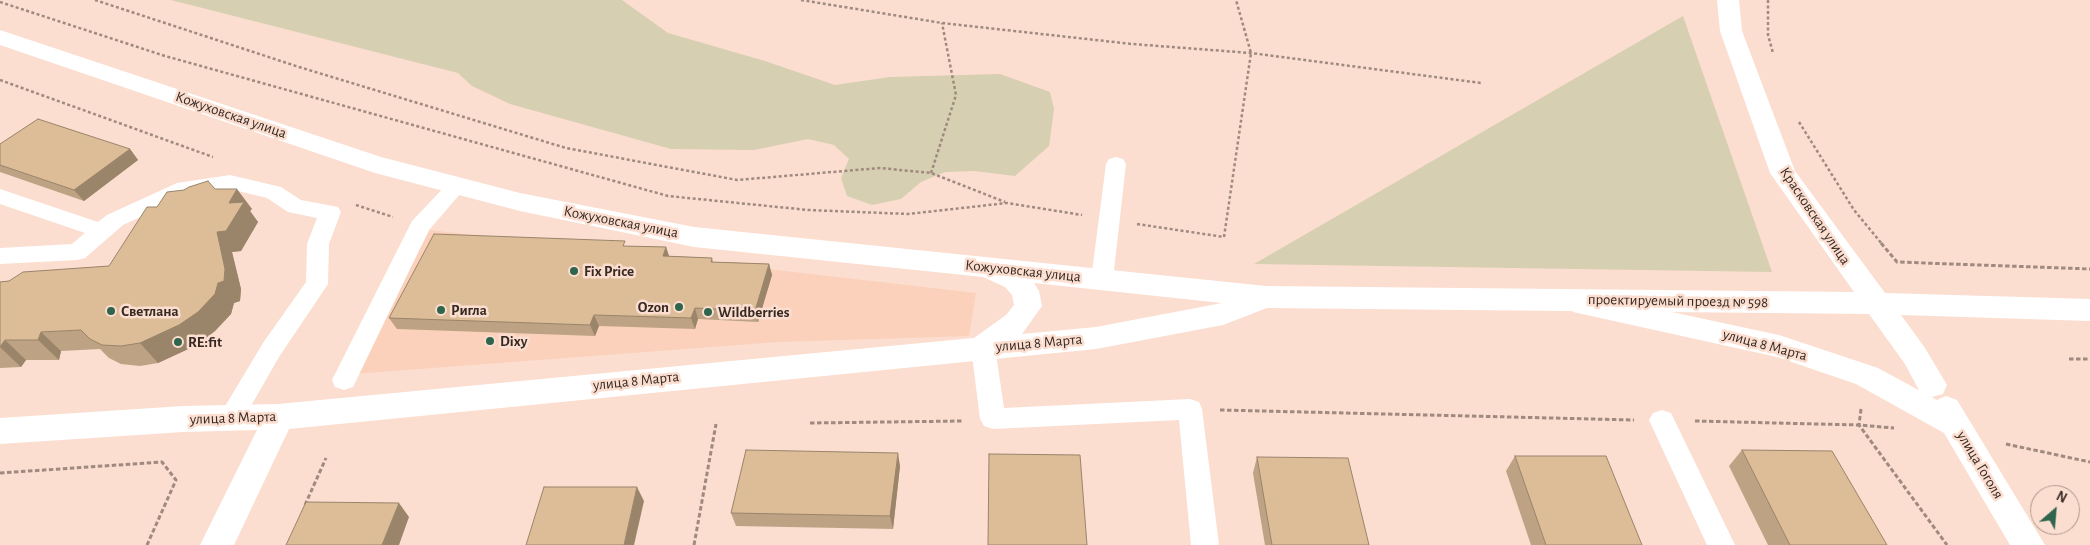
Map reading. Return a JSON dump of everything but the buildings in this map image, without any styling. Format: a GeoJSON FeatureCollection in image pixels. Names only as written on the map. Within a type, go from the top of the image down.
{"type":"FeatureCollection","features":[{"type":"Feature","properties":{"kind":"street","name":"Красковская улица"},"geometry":{"type":"LineString","coordinates":[[1728,0],[1731,31],[1783,173],[1915,356],[1932,385]]}},
{"type":"Feature","properties":{"kind":"street","name":"Кожуховская улица"},"geometry":{"type":"LineString","coordinates":[[0,37],[375,164],[520,202],[694,237],[1266,297]]}},
{"type":"Feature","properties":{"kind":"street"},"geometry":{"type":"LineString","coordinates":[[980,267],[1015,280],[1025,291],[1028,306],[1016,323],[983,348]]}},
{"type":"Feature","properties":{"kind":"street","name":"проектируемый проезд № 598"},"geometry":{"type":"LineString","coordinates":[[1266,297],[1877,304],[2090,310]]}},
{"type":"Feature","properties":{"kind":"street","name":"улица 8 Марта"},"geometry":{"type":"LineString","coordinates":[[0,431],[278,417],[1096,338],[1157,328],[1223,314],[1266,297]]}},
{"type":"Feature","properties":{"kind":"street","name":"улица 8 Марта"},"geometry":{"type":"LineString","coordinates":[[1564,300],[1778,346],[1867,376],[1955,424]]}},
{"type":"Feature","properties":{"kind":"street","name":"улица Гоголя"},"geometry":{"type":"LineString","coordinates":[[1932,385],[2028,545]]}},
{"type":"Feature","properties":{"kind":"street"},"geometry":{"type":"LineString","coordinates":[[217,545],[260,460],[278,417]]}},
{"type":"Feature","properties":{"kind":"lane"},"geometry":{"type":"LineString","coordinates":[[1102,279],[1116,164]]}},
{"type":"Feature","properties":{"kind":"lane"},"geometry":{"type":"LineString","coordinates":[[0,256],[77,252],[115,220],[184,188],[230,182],[274,192],[296,207],[330,212],[318,244],[319,270],[317,284],[271,350],[231,418]]}},
{"type":"Feature","properties":{"kind":"lane"},"geometry":{"type":"LineString","coordinates":[[344,380],[420,226],[456,186]]}},
{"type":"Feature","properties":{"kind":"lane"},"geometry":{"type":"LineString","coordinates":[[0,196],[101,231]]}},
{"type":"Feature","properties":{"kind":"lane"},"geometry":{"type":"LineString","coordinates":[[983,348],[993,419],[1190,409],[1205,545]]}},
{"type":"Feature","properties":{"kind":"lane"},"geometry":{"type":"LineString","coordinates":[[1662,420],[1721,545]]}},
{"type":"Feature","properties":{"kind":"path"},"geometry":{"type":"LineString","coordinates":[[95,0],[299,67],[566,148],[737,180],[880,168],[930,173],[1007,203],[1224,238],[1251,52],[1236,0]]}},
{"type":"Feature","properties":{"kind":"path"},"geometry":{"type":"LineString","coordinates":[[801,0],[942,23],[1132,44],[1251,52],[1481,83]]}},
{"type":"Feature","properties":{"kind":"path"},"geometry":{"type":"LineString","coordinates":[[1768,0],[1768,36],[1774,55]]}},
{"type":"Feature","properties":{"kind":"path"},"geometry":{"type":"LineString","coordinates":[[0,2],[166,56],[668,196],[808,210],[908,214],[1007,203]]}},
{"type":"Feature","properties":{"kind":"path"},"geometry":{"type":"LineString","coordinates":[[930,173],[956,95],[942,23]]}},
{"type":"Feature","properties":{"kind":"path"},"geometry":{"type":"LineString","coordinates":[[0,80],[218,159]]}},
{"type":"Feature","properties":{"kind":"path"},"geometry":{"type":"LineString","coordinates":[[1798,119],[1854,210],[1898,262],[2090,269]]}},
{"type":"Feature","properties":{"kind":"path"},"geometry":{"type":"LineString","coordinates":[[346,202],[420,226]]}},
{"type":"Feature","properties":{"kind":"path"},"geometry":{"type":"LineString","coordinates":[[2069,360],[2090,359]]}},
{"type":"Feature","properties":{"kind":"path"},"geometry":{"type":"LineString","coordinates":[[810,423],[993,419]]}},
{"type":"Feature","properties":{"kind":"path"},"geometry":{"type":"LineString","coordinates":[[694,545],[716,424]]}},
{"type":"Feature","properties":{"kind":"path"},"geometry":{"type":"LineString","coordinates":[[1859,425],[1947,545]]}},
{"type":"Feature","properties":{"kind":"path"},"geometry":{"type":"LineString","coordinates":[[303,510],[326,458]]}},
{"type":"Feature","properties":{"kind":"path"},"geometry":{"type":"LineString","coordinates":[[0,473],[162,462],[176,480],[147,545]]}},
{"type":"Feature","properties":{"kind":"shaded area"},"geometry":{"type":"Polygon","coordinates":[[[171,0],[622,0],[668,33],[765,61],[835,85],[890,77],[1000,74],[1050,92],[1054,109],[1049,146],[1015,176],[974,171],[945,172],[921,182],[901,199],[872,205],[847,196],[841,178],[849,159],[834,145],[808,139],[754,150],[671,149],[510,104],[472,86],[458,73],[171,0]]]}},
{"type":"Feature","properties":{"kind":"shaded area"},"geometry":{"type":"Polygon","coordinates":[[[1683,16],[1772,272],[1254,264],[1683,16]]]}},
{"type":"Feature","properties":{"kind":"shaded area"},"geometry":{"type":"Polygon","coordinates":[[[430,230],[976,293],[969,336],[778,342],[353,374],[430,230]]]}},
{"type":"Feature","properties":{"kind":"place","name":"Fix Price"},"geometry":{"type":"Point","coordinates":[574,271]}},
{"type":"Feature","properties":{"kind":"place","name":"Ozon"},"geometry":{"type":"Point","coordinates":[679,307]}},
{"type":"Feature","properties":{"kind":"place","name":"Ригла"},"geometry":{"type":"Point","coordinates":[441,310]}},
{"type":"Feature","properties":{"kind":"place","name":"Светлана"},"geometry":{"type":"Point","coordinates":[111,311]}},
{"type":"Feature","properties":{"kind":"place","name":"Wildberries"},"geometry":{"type":"Point","coordinates":[708,312]}},
{"type":"Feature","properties":{"kind":"place","name":"Dixy"},"geometry":{"type":"Point","coordinates":[490,341]}},
{"type":"Feature","properties":{"kind":"place","name":"RE:fit"},"geometry":{"type":"Point","coordinates":[178,342]}}]}
